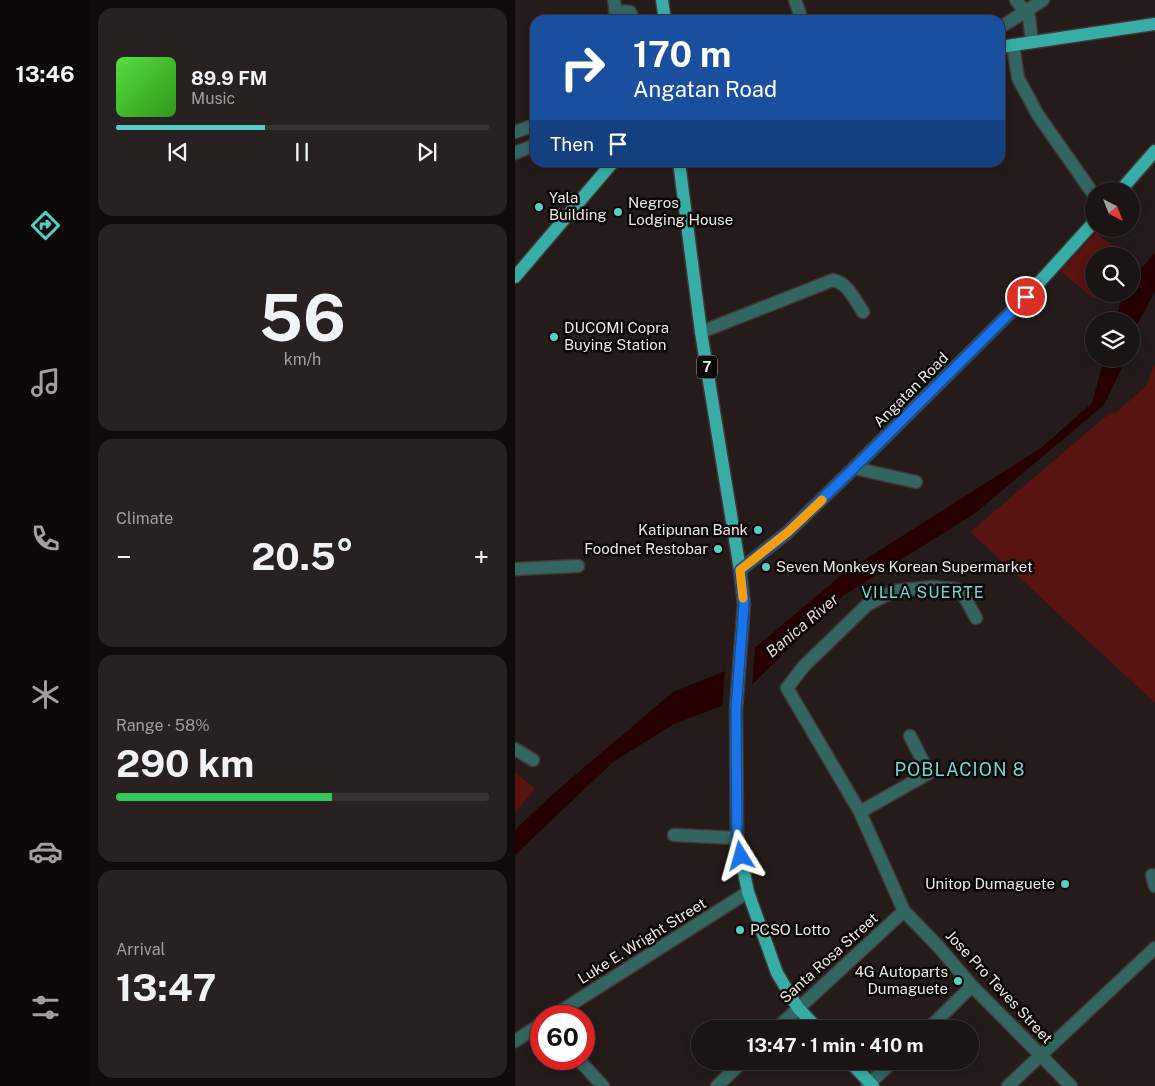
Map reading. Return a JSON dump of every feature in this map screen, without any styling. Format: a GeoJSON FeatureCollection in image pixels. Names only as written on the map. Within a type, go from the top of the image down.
{"type":"FeatureCollection","features":[{"type":"Feature","properties":{"kind":"main road"},"geometry":{"type":"LineString","coordinates":[[662,0],[664,15]]}},
{"type":"Feature","properties":{"kind":"main road"},"geometry":{"type":"LineString","coordinates":[[1005,46],[1155,24]]}},
{"type":"Feature","properties":{"kind":"main road"},"geometry":{"type":"LineString","coordinates":[[1128,182],[1155,150]]}},
{"type":"Feature","properties":{"kind":"main road"},"geometry":{"type":"LineString","coordinates":[[515,277],[609,167]]}},
{"type":"Feature","properties":{"kind":"main road","name":"7"},"geometry":{"type":"LineString","coordinates":[[680,167],[701,332],[744,604],[736,709],[737,838],[748,892],[777,973],[798,1008],[809,1020]]}},
{"type":"Feature","properties":{"kind":"main road","name":"Angatan Road"},"geometry":{"type":"LineString","coordinates":[[740,570],[788,532],[854,468],[1026,297],[1085,232]]}},
{"type":"Feature","properties":{"kind":"main road"},"geometry":{"type":"LineString","coordinates":[[857,1070],[870,1085]]}},
{"type":"Feature","properties":{"kind":"street"},"geometry":{"type":"LineString","coordinates":[[795,0],[800,15]]}},
{"type":"Feature","properties":{"kind":"street"},"geometry":{"type":"LineString","coordinates":[[1016,0],[1029,17],[1031,42]]}},
{"type":"Feature","properties":{"kind":"street"},"geometry":{"type":"LineString","coordinates":[[1005,24],[1043,0]]}},
{"type":"Feature","properties":{"kind":"street"},"geometry":{"type":"LineString","coordinates":[[615,10],[630,12],[632,15]]}},
{"type":"Feature","properties":{"kind":"street"},"geometry":{"type":"LineString","coordinates":[[1013,45],[1018,78],[1037,115],[1085,182]]}},
{"type":"Feature","properties":{"kind":"street"},"geometry":{"type":"LineString","coordinates":[[515,132],[530,127]]}},
{"type":"Feature","properties":{"kind":"street"},"geometry":{"type":"LineString","coordinates":[[515,153],[530,147]]}},
{"type":"Feature","properties":{"kind":"street"},"geometry":{"type":"LineString","coordinates":[[701,332],[833,280],[845,285],[863,312]]}},
{"type":"Feature","properties":{"kind":"street"},"geometry":{"type":"LineString","coordinates":[[854,468],[916,482]]}},
{"type":"Feature","properties":{"kind":"street"},"geometry":{"type":"LineString","coordinates":[[515,569],[577,566]]}},
{"type":"Feature","properties":{"kind":"street"},"geometry":{"type":"LineString","coordinates":[[904,911],[860,812],[787,688],[805,666],[867,605],[894,591],[932,587],[956,589],[963,596],[977,618]]}},
{"type":"Feature","properties":{"kind":"street"},"geometry":{"type":"LineString","coordinates":[[860,812],[929,773],[909,736]]}},
{"type":"Feature","properties":{"kind":"street"},"geometry":{"type":"LineString","coordinates":[[515,749],[533,760]]}},
{"type":"Feature","properties":{"kind":"street"},"geometry":{"type":"LineString","coordinates":[[674,835],[737,838]]}},
{"type":"Feature","properties":{"kind":"street","name":"Luke E. Wright Street"},"geometry":{"type":"LineString","coordinates":[[570,1005],[748,892]]}},
{"type":"Feature","properties":{"kind":"street","name":"Jose Pro Teves Street"},"geometry":{"type":"LineString","coordinates":[[904,911],[937,945],[972,986],[1071,1086]]}},
{"type":"Feature","properties":{"kind":"street","name":"Santa Rosa Street"},"geometry":{"type":"LineString","coordinates":[[785,1020],[904,911]]}},
{"type":"Feature","properties":{"kind":"street"},"geometry":{"type":"LineString","coordinates":[[1007,1086],[1155,948]]}},
{"type":"Feature","properties":{"kind":"street"},"geometry":{"type":"LineString","coordinates":[[936,1020],[972,986]]}},
{"type":"Feature","properties":{"kind":"street"},"geometry":{"type":"LineString","coordinates":[[515,1040],[530,1031]]}},
{"type":"Feature","properties":{"kind":"street"},"geometry":{"type":"LineString","coordinates":[[588,1070],[603,1086]]}},
{"type":"Feature","properties":{"kind":"street"},"geometry":{"type":"LineString","coordinates":[[717,1086],[734,1070]]}},
{"type":"Feature","properties":{"kind":"street"},"geometry":{"type":"LineString","coordinates":[[870,1085],[884,1070]]}},
{"type":"Feature","properties":{"kind":"shaded area"},"geometry":{"type":"Polygon","coordinates":[[[1091,238],[1103,238],[1114,247],[1085,247],[1085,292],[1060,271],[1091,238]]]}},
{"type":"Feature","properties":{"kind":"shaded area"},"geometry":{"type":"Polygon","coordinates":[[[1155,364],[1155,703],[970,532],[1111,412],[1114,414],[1146,386],[1155,364]]]}},
{"type":"Feature","properties":{"kind":"shaded area"},"geometry":{"type":"Polygon","coordinates":[[[515,772],[535,789],[515,812],[515,772]]]}},
{"type":"Feature","properties":{"kind":"water"},"geometry":{"type":"Polygon","coordinates":[[[1155,253],[1155,291],[1140,319],[1140,312],[1118,312],[1121,302],[1140,302],[1140,270],[1155,253]]]}},
{"type":"Feature","properties":{"kind":"water","name":"Banica River"},"geometry":{"type":"Polygon","coordinates":[[[1102,367],[1122,367],[1104,405],[974,514],[844,595],[735,701],[674,724],[613,762],[515,855],[515,830],[553,794],[673,692],[730,669],[844,573],[1041,448],[1092,403],[1102,367]]]}},
{"type":"Feature","properties":{"kind":"pier"},"geometry":{"type":"Polygon","coordinates":[[[755,645],[752,688],[736,703],[722,708],[725,668],[755,645]]]}},
{"type":"Feature","properties":{"kind":"slow traffic"},"geometry":{"type":"LineString","coordinates":[[743,598],[740,570],[788,532],[822,500]]}},
{"type":"Feature","properties":{"kind":"place","name":"Yala Building"},"geometry":{"type":"Point","coordinates":[539,207]}},
{"type":"Feature","properties":{"kind":"place","name":"Negros Lodging House"},"geometry":{"type":"Point","coordinates":[618,212]}},
{"type":"Feature","properties":{"kind":"place","name":"DUCOMI Copra Buying Station"},"geometry":{"type":"Point","coordinates":[554,337]}},
{"type":"Feature","properties":{"kind":"place","name":"Katipunan Bank"},"geometry":{"type":"Point","coordinates":[758,530]}},
{"type":"Feature","properties":{"kind":"place","name":"Foodnet Restobar"},"geometry":{"type":"Point","coordinates":[718,549]}},
{"type":"Feature","properties":{"kind":"place","name":"Seven Monkeys Korean Supermarket"},"geometry":{"type":"Point","coordinates":[766,567]}},
{"type":"Feature","properties":{"kind":"place","name":"Unitop Dumaguete"},"geometry":{"type":"Point","coordinates":[1065,884]}},
{"type":"Feature","properties":{"kind":"place","name":"PCSO Lotto"},"geometry":{"type":"Point","coordinates":[740,930]}},
{"type":"Feature","properties":{"kind":"place","name":"4G Autoparts Dumaguete"},"geometry":{"type":"Point","coordinates":[958,981]}},
{"type":"Feature","properties":{"kind":"district","name":"VILLA SUERTE"},"geometry":{"type":"Point","coordinates":[923,592]}},
{"type":"Feature","properties":{"kind":"district","name":"POBLACION 8"},"geometry":{"type":"Point","coordinates":[960,770]}},
{"type":"Feature","properties":{"kind":"route"},"geometry":{"type":"LineString","coordinates":[[741,856],[737,838],[736,709],[744,604],[740,570],[788,532],[1026,297]]}}]}
